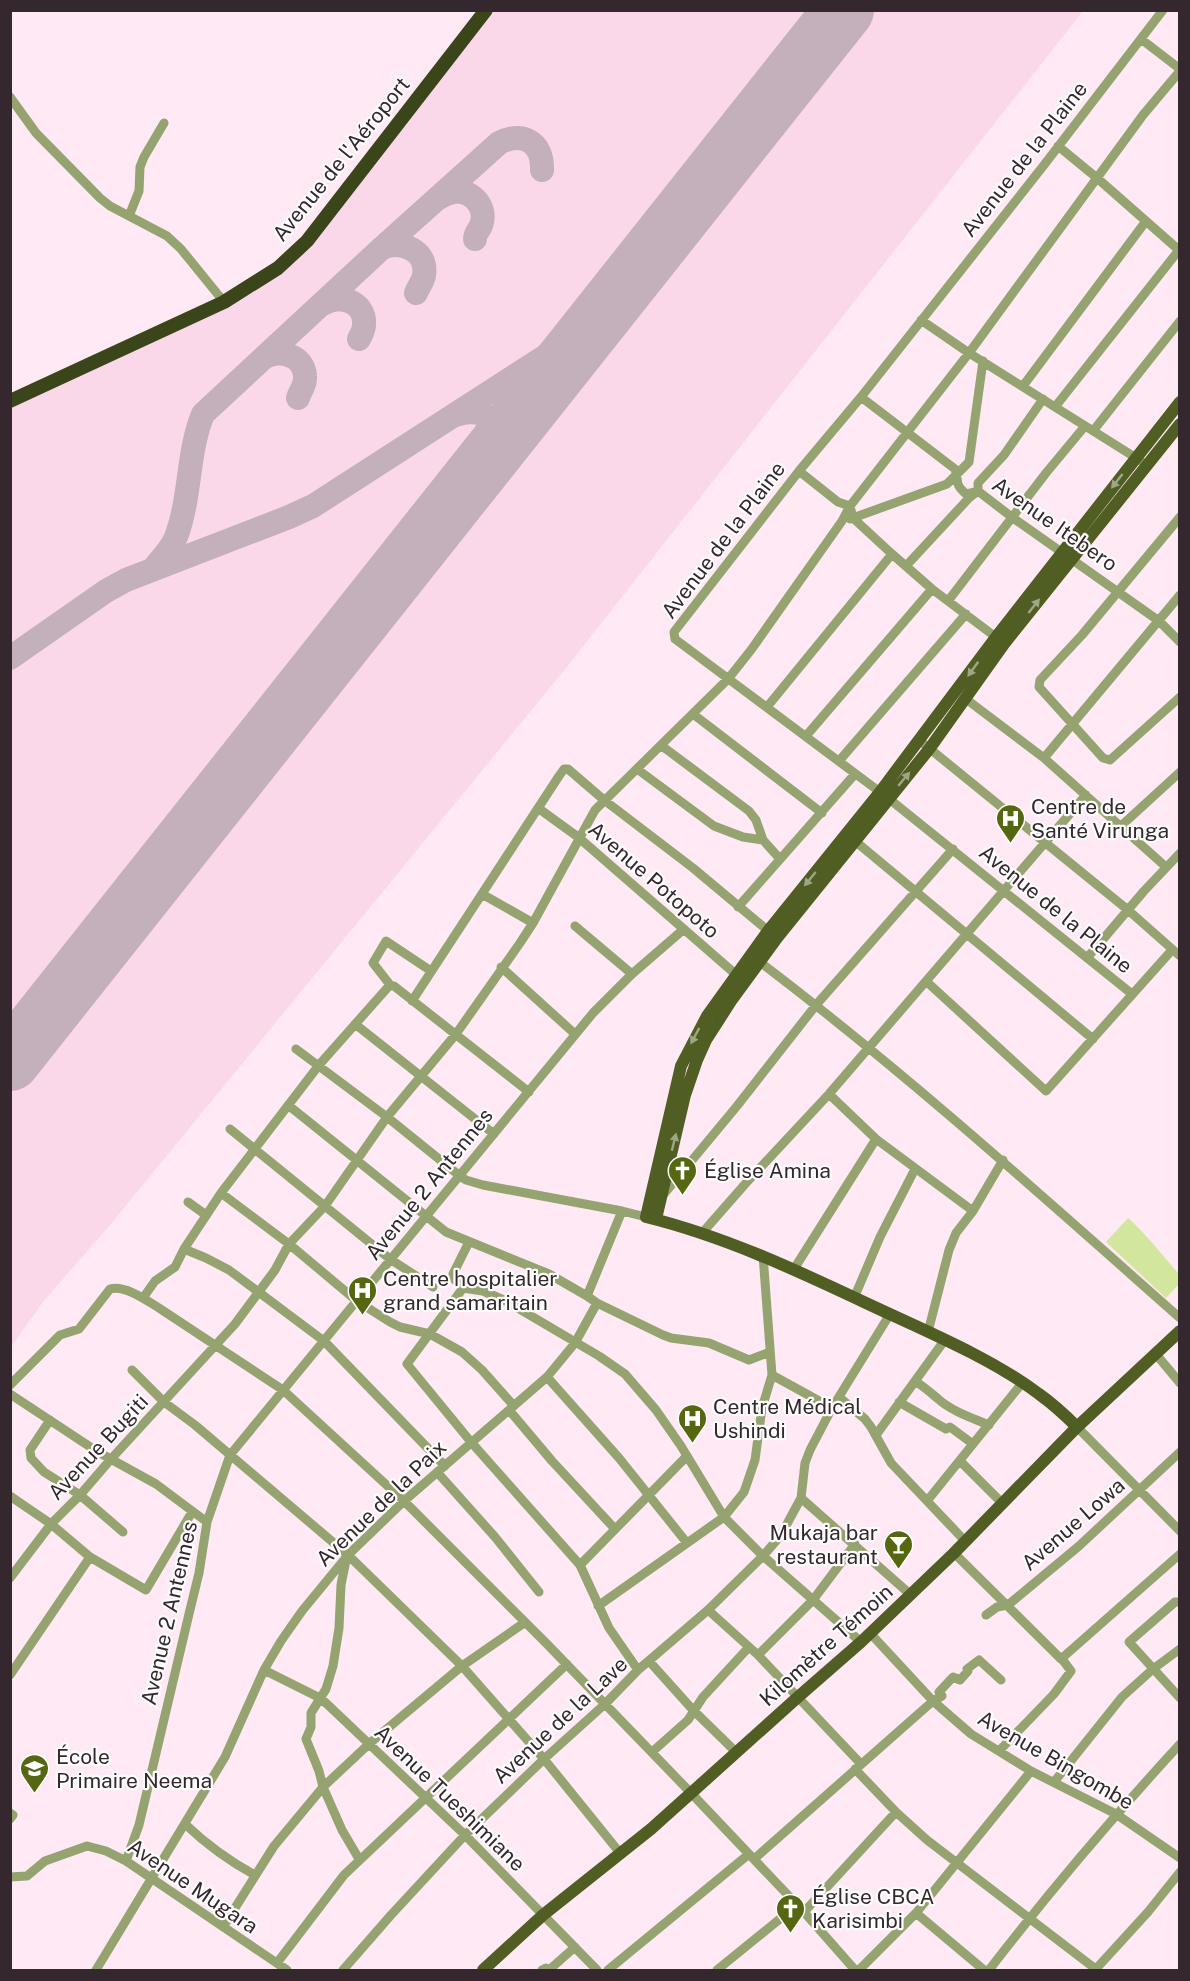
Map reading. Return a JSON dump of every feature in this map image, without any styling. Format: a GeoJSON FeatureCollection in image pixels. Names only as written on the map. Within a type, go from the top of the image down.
{"type":"FeatureCollection","features":[{"type":"Feature","properties":{"kind":"highway","name":"Avenue de l'Aéroport"},"geometry":{"type":"LineString","coordinates":[[10,400],[224,302],[278,268],[307,241],[486,10]]}},
{"type":"Feature","properties":{"kind":"main road"},"geometry":{"type":"LineString","coordinates":[[1068,555],[1090,515],[1179,402]]}},
{"type":"Feature","properties":{"kind":"main road"},"geometry":{"type":"LineString","coordinates":[[740,978],[760,962],[773,935],[855,841],[919,740],[1068,555],[1101,522],[1179,424]]}},
{"type":"Feature","properties":{"kind":"main road"},"geometry":{"type":"LineString","coordinates":[[1090,515],[1101,522]]}},
{"type":"Feature","properties":{"kind":"main road"},"geometry":{"type":"LineString","coordinates":[[651,1218],[687,1068],[706,1040],[740,978],[884,795],[930,748],[966,699],[1000,640]]}},
{"type":"Feature","properties":{"kind":"main road"},"geometry":{"type":"LineString","coordinates":[[651,1218],[660,1198],[685,1095],[687,1068]]}},
{"type":"Feature","properties":{"kind":"main road"},"geometry":{"type":"LineString","coordinates":[[651,1218],[703,1232],[763,1256],[928,1332],[1023,1382],[1077,1427]]}},
{"type":"Feature","properties":{"kind":"main road","name":"Kilomètre Témoin"},"geometry":{"type":"LineString","coordinates":[[483,1971],[543,1915],[651,1829],[866,1638],[954,1553],[1077,1427],[1179,1331]]}},
{"type":"Feature","properties":{"kind":"street","name":"Avenue de la Plaine"},"geometry":{"type":"LineString","coordinates":[[1132,994],[884,795],[675,639],[674,632],[1058,146],[1162,10]]}},
{"type":"Feature","properties":{"kind":"street"},"geometry":{"type":"LineString","coordinates":[[1141,39],[1179,70]]}},
{"type":"Feature","properties":{"kind":"street","name":"Avenue Bugiti"},"geometry":{"type":"LineString","coordinates":[[10,1578],[51,1524],[217,1346],[276,1270],[289,1244],[326,1206],[387,1117],[456,1034],[533,923],[578,837],[595,810],[728,679],[751,650],[842,521],[850,506],[969,353],[1143,115],[1179,70]]}},
{"type":"Feature","properties":{"kind":"street"},"geometry":{"type":"LineString","coordinates":[[10,97],[36,133],[100,198],[167,236],[181,249],[224,302]]}},
{"type":"Feature","properties":{"kind":"street"},"geometry":{"type":"LineString","coordinates":[[129,216],[139,191],[140,167],[164,123]]}},
{"type":"Feature","properties":{"kind":"street"},"geometry":{"type":"LineString","coordinates":[[1055,407],[1179,250],[1058,146]]}},
{"type":"Feature","properties":{"kind":"street"},"geometry":{"type":"LineString","coordinates":[[1023,386],[1146,221]]}},
{"type":"Feature","properties":{"kind":"street"},"geometry":{"type":"LineString","coordinates":[[921,320],[969,353],[1147,465]]}},
{"type":"Feature","properties":{"kind":"street"},"geometry":{"type":"LineString","coordinates":[[948,601],[1046,472],[1089,428],[1179,321]]}},
{"type":"Feature","properties":{"kind":"street"},"geometry":{"type":"LineString","coordinates":[[842,521],[947,483],[962,472],[969,462],[983,361]]}},
{"type":"Feature","properties":{"kind":"street","name":"Avenue Itebero"},"geometry":{"type":"LineString","coordinates":[[861,397],[962,472],[956,482],[966,494],[977,484],[1013,518],[1160,621],[1179,641]]}},
{"type":"Feature","properties":{"kind":"street"},"geometry":{"type":"LineString","coordinates":[[906,566],[969,498],[977,484],[1004,456],[1043,399]]}},
{"type":"Feature","properties":{"kind":"street"},"geometry":{"type":"LineString","coordinates":[[799,471],[838,502],[850,506],[853,518],[892,554],[932,589],[1000,640]]}},
{"type":"Feature","properties":{"kind":"street"},"geometry":{"type":"LineString","coordinates":[[1179,517],[1082,635],[1039,683],[1039,687],[1046,696],[1103,758],[1110,760],[1179,697]]}},
{"type":"Feature","properties":{"kind":"street"},"geometry":{"type":"LineString","coordinates":[[767,707],[892,554]]}},
{"type":"Feature","properties":{"kind":"street"},"geometry":{"type":"LineString","coordinates":[[806,736],[932,589]]}},
{"type":"Feature","properties":{"kind":"street"},"geometry":{"type":"LineString","coordinates":[[1044,759],[1160,621],[1179,595]]}},
{"type":"Feature","properties":{"kind":"street"},"geometry":{"type":"LineString","coordinates":[[839,761],[966,614]]}},
{"type":"Feature","properties":{"kind":"street"},"geometry":{"type":"LineString","coordinates":[[966,699],[1044,759],[1166,867]]}},
{"type":"Feature","properties":{"kind":"street"},"geometry":{"type":"LineString","coordinates":[[693,714],[822,813]]}},
{"type":"Feature","properties":{"kind":"street"},"geometry":{"type":"LineString","coordinates":[[919,740],[1128,910],[1176,953],[1132,994],[1046,1091],[927,982]]}},
{"type":"Feature","properties":{"kind":"street"},"geometry":{"type":"LineString","coordinates":[[662,746],[749,811],[756,820],[763,840],[780,860]]}},
{"type":"Feature","properties":{"kind":"street"},"geometry":{"type":"LineString","coordinates":[[412,1001],[559,776],[568,769],[773,935]]}},
{"type":"Feature","properties":{"kind":"street"},"geometry":{"type":"LineString","coordinates":[[637,769],[714,826],[743,837],[763,840]]}},
{"type":"Feature","properties":{"kind":"street"},"geometry":{"type":"LineString","coordinates":[[1122,826],[1179,772]]}},
{"type":"Feature","properties":{"kind":"street"},"geometry":{"type":"LineString","coordinates":[[738,907],[855,774]]}},
{"type":"Feature","properties":{"kind":"street"},"geometry":{"type":"LineString","coordinates":[[703,1232],[829,1094],[1086,795]]}},
{"type":"Feature","properties":{"kind":"street","name":"Avenue Potopoto"},"geometry":{"type":"LineString","coordinates":[[538,808],[578,837],[740,978]]}},
{"type":"Feature","properties":{"kind":"street"},"geometry":{"type":"LineString","coordinates":[[855,841],[1093,1039]]}},
{"type":"Feature","properties":{"kind":"street"},"geometry":{"type":"LineString","coordinates":[[660,1198],[816,1005],[953,849]]}},
{"type":"Feature","properties":{"kind":"street"},"geometry":{"type":"LineString","coordinates":[[1087,958],[1179,853]]}},
{"type":"Feature","properties":{"kind":"street"},"geometry":{"type":"LineString","coordinates":[[482,894],[533,923]]}},
{"type":"Feature","properties":{"kind":"street"},"geometry":{"type":"LineString","coordinates":[[576,926],[632,974]]}},
{"type":"Feature","properties":{"kind":"street","name":"Avenue 2 Antennes"},"geometry":{"type":"LineString","coordinates":[[126,1861],[139,1825],[197,1583],[207,1522],[230,1455],[593,1013],[632,974],[684,929]]}},
{"type":"Feature","properties":{"kind":"street"},"geometry":{"type":"LineString","coordinates":[[431,971],[386,941],[373,963],[391,986],[529,1092]]}},
{"type":"Feature","properties":{"kind":"street"},"geometry":{"type":"LineString","coordinates":[[760,962],[816,1005],[1003,1160],[1179,1318]]}},
{"type":"Feature","properties":{"kind":"street"},"geometry":{"type":"LineString","coordinates":[[501,967],[575,1034]]}},
{"type":"Feature","properties":{"kind":"street"},"geometry":{"type":"LineString","coordinates":[[143,1298],[155,1281],[175,1267],[184,1249],[221,1193],[319,1065],[391,986]]}},
{"type":"Feature","properties":{"kind":"street"},"geometry":{"type":"LineString","coordinates":[[355,1024],[494,1134]]}},
{"type":"Feature","properties":{"kind":"street"},"geometry":{"type":"LineString","coordinates":[[296,1048],[466,1180],[651,1218]]}},
{"type":"Feature","properties":{"kind":"street"},"geometry":{"type":"LineString","coordinates":[[829,1094],[876,1139],[973,1211]]}},
{"type":"Feature","properties":{"kind":"street"},"geometry":{"type":"LineString","coordinates":[[288,1105],[446,1232],[549,1274],[588,1296],[597,1304],[663,1335],[709,1343],[746,1359],[770,1352]]}},
{"type":"Feature","properties":{"kind":"street"},"geometry":{"type":"LineString","coordinates":[[230,1129],[390,1259],[434,1287]]}},
{"type":"Feature","properties":{"kind":"street"},"geometry":{"type":"LineString","coordinates":[[794,1269],[876,1139]]}},
{"type":"Feature","properties":{"kind":"street"},"geometry":{"type":"LineString","coordinates":[[928,1332],[949,1250],[956,1233],[973,1211],[1003,1160]]}},
{"type":"Feature","properties":{"kind":"street"},"geometry":{"type":"LineString","coordinates":[[855,1298],[880,1238],[915,1169]]}},
{"type":"Feature","properties":{"kind":"street"},"geometry":{"type":"LineString","coordinates":[[221,1193],[289,1244],[357,1301],[400,1327],[430,1334],[462,1352],[482,1370],[552,1461],[615,1529]]}},
{"type":"Feature","properties":{"kind":"street"},"geometry":{"type":"LineString","coordinates":[[188,1202],[206,1215]]}},
{"type":"Feature","properties":{"kind":"street"},"geometry":{"type":"LineString","coordinates":[[588,1296],[622,1211]]}},
{"type":"Feature","properties":{"kind":"street"},"geometry":{"type":"LineString","coordinates":[[468,1242],[453,1274],[455,1280],[463,1288],[407,1364],[471,1442],[580,1565],[609,1628],[638,1670]]}},
{"type":"Feature","properties":{"kind":"street"},"geometry":{"type":"LineString","coordinates":[[184,1249],[229,1270],[324,1341],[441,1469],[539,1592]]}},
{"type":"Feature","properties":{"kind":"street"},"geometry":{"type":"LineString","coordinates":[[598,1606],[724,1516],[744,1492],[750,1478],[762,1408],[772,1375],[763,1256]]}},
{"type":"Feature","properties":{"kind":"street"},"geometry":{"type":"LineString","coordinates":[[10,1385],[60,1335],[79,1329],[110,1290],[118,1288],[143,1298],[283,1390],[404,1502],[567,1664],[751,1856],[857,1971],[916,1913],[1031,1771]]}},
{"type":"Feature","properties":{"kind":"street","name":"Avenue Bingombe"},"geometry":{"type":"LineString","coordinates":[[463,1288],[483,1291],[506,1301],[625,1374],[656,1410],[724,1516],[763,1556],[813,1600],[866,1638],[971,1734],[1031,1771],[1116,1814],[1179,1858]]}},
{"type":"Feature","properties":{"kind":"street","name":"Avenue de la Paix"},"geometry":{"type":"LineString","coordinates":[[96,1971],[225,1757],[264,1670],[302,1611],[348,1555],[471,1442],[547,1377],[575,1343],[597,1304]]}},
{"type":"Feature","properties":{"kind":"street"},"geometry":{"type":"LineString","coordinates":[[890,1314],[832,1408],[810,1450],[805,1463],[801,1498],[911,1595]]}},
{"type":"Feature","properties":{"kind":"street"},"geometry":{"type":"LineString","coordinates":[[876,1435],[944,1341]]}},
{"type":"Feature","properties":{"kind":"street"},"geometry":{"type":"LineString","coordinates":[[1155,1353],[1179,1383]]}},
{"type":"Feature","properties":{"kind":"street"},"geometry":{"type":"LineString","coordinates":[[132,1370],[164,1402],[195,1425],[348,1555],[462,1666],[544,1759],[620,1853]]}},
{"type":"Feature","properties":{"kind":"street"},"geometry":{"type":"LineString","coordinates":[[772,1375],[832,1408]]}},
{"type":"Feature","properties":{"kind":"street"},"geometry":{"type":"LineString","coordinates":[[547,1377],[649,1494],[687,1543]]}},
{"type":"Feature","properties":{"kind":"street"},"geometry":{"type":"LineString","coordinates":[[915,1381],[963,1414],[989,1425]]}},
{"type":"Feature","properties":{"kind":"street"},"geometry":{"type":"LineString","coordinates":[[927,1502],[1023,1382]]}},
{"type":"Feature","properties":{"kind":"street"},"geometry":{"type":"LineString","coordinates":[[10,1394],[111,1459],[156,1484],[207,1522]]}},
{"type":"Feature","properties":{"kind":"street"},"geometry":{"type":"LineString","coordinates":[[839,1397],[865,1419],[891,1463],[965,1541]]}},
{"type":"Feature","properties":{"kind":"street"},"geometry":{"type":"LineString","coordinates":[[899,1402],[946,1429],[950,1427],[973,1444]]}},
{"type":"Feature","properties":{"kind":"street"},"geometry":{"type":"LineString","coordinates":[[50,1420],[30,1450],[31,1458],[44,1472],[80,1495],[123,1532]]}},
{"type":"Feature","properties":{"kind":"street"},"geometry":{"type":"LineString","coordinates":[[1077,1427],[1179,1531]]}},
{"type":"Feature","properties":{"kind":"street","name":"Avenue Lowa"},"geometry":{"type":"LineString","coordinates":[[986,1616],[997,1606],[1008,1605],[1079,1546],[1179,1452]]}},
{"type":"Feature","properties":{"kind":"street"},"geometry":{"type":"LineString","coordinates":[[580,1565],[687,1456]]}},
{"type":"Feature","properties":{"kind":"street"},"geometry":{"type":"LineString","coordinates":[[960,1461],[1002,1503]]}},
{"type":"Feature","properties":{"kind":"street"},"geometry":{"type":"LineString","coordinates":[[10,1496],[51,1524],[90,1557],[146,1590],[192,1512]]}},
{"type":"Feature","properties":{"kind":"street","name":"Avenue de la Lave"},"geometry":{"type":"LineString","coordinates":[[343,1971],[465,1835],[605,1704],[638,1670],[708,1610],[763,1556],[781,1535],[801,1498]]}},
{"type":"Feature","properties":{"kind":"street"},"geometry":{"type":"LineString","coordinates":[[758,1654],[813,1600],[855,1544]]}},
{"type":"Feature","properties":{"kind":"street"},"geometry":{"type":"LineString","coordinates":[[954,1553],[1062,1659],[1071,1671],[1054,1694],[999,1751]]}},
{"type":"Feature","properties":{"kind":"street"},"geometry":{"type":"LineString","coordinates":[[1062,1659],[1179,1554]]}},
{"type":"Feature","properties":{"kind":"street"},"geometry":{"type":"LineString","coordinates":[[348,1555],[340,1585],[339,1628],[330,1680],[311,1713],[306,1739],[320,1771],[323,1787],[342,1830],[359,1859]]}},
{"type":"Feature","properties":{"kind":"street"},"geometry":{"type":"LineString","coordinates":[[11,1674],[90,1557]]}},
{"type":"Feature","properties":{"kind":"street"},"geometry":{"type":"LineString","coordinates":[[1179,1602],[1175,1602],[1130,1642],[1179,1698]]}},
{"type":"Feature","properties":{"kind":"street"},"geometry":{"type":"LineString","coordinates":[[708,1610],[758,1654],[798,1697],[896,1812],[957,1864],[1096,1970],[1148,1912],[1179,1872]]}},
{"type":"Feature","properties":{"kind":"street"},"geometry":{"type":"LineString","coordinates":[[223,1927],[274,1846],[323,1787],[370,1743],[462,1666],[524,1623]]}},
{"type":"Feature","properties":{"kind":"street"},"geometry":{"type":"LineString","coordinates":[[652,1752],[688,1720],[693,1710],[749,1647]]}},
{"type":"Feature","properties":{"kind":"street"},"geometry":{"type":"LineString","coordinates":[[1054,1782],[1122,1697],[1179,1649]]}},
{"type":"Feature","properties":{"kind":"street"},"geometry":{"type":"LineString","coordinates":[[608,1971],[751,1856],[933,1701],[942,1696],[939,1692],[954,1677],[960,1680],[968,1671],[967,1669],[979,1660],[1001,1680]]}},
{"type":"Feature","properties":{"kind":"street"},"geometry":{"type":"LineString","coordinates":[[650,1661],[693,1710],[736,1752]]}},
{"type":"Feature","properties":{"kind":"street"},"geometry":{"type":"LineString","coordinates":[[277,1963],[359,1859],[567,1664]]}},
{"type":"Feature","properties":{"kind":"street","name":"Avenue Tueshimiane"},"geometry":{"type":"LineString","coordinates":[[264,1670],[320,1698],[370,1743],[465,1835],[597,1971]]}},
{"type":"Feature","properties":{"kind":"street"},"geometry":{"type":"LineString","coordinates":[[989,1971],[1029,1918],[1116,1814],[1179,1744]]}},
{"type":"Feature","properties":{"kind":"street"},"geometry":{"type":"LineString","coordinates":[[722,1969],[800,1908],[896,1812]]}},
{"type":"Feature","properties":{"kind":"street"},"geometry":{"type":"LineString","coordinates":[[10,1813],[13,1815],[10,1820]]}},
{"type":"Feature","properties":{"kind":"street"},"geometry":{"type":"LineString","coordinates":[[185,1824],[210,1847],[255,1875]]}},
{"type":"Feature","properties":{"kind":"street","name":"Avenue Mugara"},"geometry":{"type":"LineString","coordinates":[[10,1877],[27,1876],[45,1861],[87,1846],[106,1851],[126,1861],[287,1971]]}},
{"type":"Feature","properties":{"kind":"street"},"geometry":{"type":"LineString","coordinates":[[916,1913],[984,1971]]}},
{"type":"Feature","properties":{"kind":"street"},"geometry":{"type":"LineString","coordinates":[[542,1971],[546,1968],[549,1970],[575,1947]]}},
{"type":"Feature","properties":{"kind":"shaded area"},"geometry":{"type":"Polygon","coordinates":[[[495,11],[1083,11],[566,668],[110,1225],[43,1302],[11,1347],[10,406],[275,276],[416,109],[495,11]]]}},
{"type":"Feature","properties":{"kind":"green space"},"geometry":{"type":"Polygon","coordinates":[[[1128,1218],[1179,1274],[1179,1284],[1166,1298],[1106,1242],[1128,1218]]]}},
{"type":"Feature","properties":{"kind":"taxiway"},"geometry":{"type":"LineString","coordinates":[[154,568],[172,545],[181,522],[194,444],[203,414],[499,143],[516,138],[530,142],[539,152],[542,170]]}},
{"type":"Feature","properties":{"kind":"taxiway"},"geometry":{"type":"LineString","coordinates":[[437,199],[450,193],[460,192],[476,200],[483,216],[475,239]]}},
{"type":"Feature","properties":{"kind":"taxiway"},"geometry":{"type":"LineString","coordinates":[[382,248],[405,246],[412,249],[422,259],[424,275],[416,293]]}},
{"type":"Feature","properties":{"kind":"taxiway"},"geometry":{"type":"LineString","coordinates":[[323,304],[337,299],[356,305],[364,317],[364,329],[359,339]]}},
{"type":"Feature","properties":{"kind":"taxiway"},"geometry":{"type":"LineString","coordinates":[[10,658],[106,591],[126,580],[313,506],[580,334],[599,319]]}},
{"type":"Feature","properties":{"kind":"taxiway"},"geometry":{"type":"LineString","coordinates":[[265,357],[284,354],[301,363],[305,379],[298,398]]}},
{"type":"Feature","properties":{"kind":"taxiway"},"geometry":{"type":"LineString","coordinates":[[456,415],[476,413],[489,418],[496,428],[497,438],[494,451]]}},
{"type":"Feature","properties":{"kind":"runway"},"geometry":{"type":"LineString","coordinates":[[10,1061],[844,10]]}},
{"type":"Feature","properties":{"kind":"place","name":"Centre de Santé Virunga"},"geometry":{"type":"Point","coordinates":[1010,844]}},
{"type":"Feature","properties":{"kind":"place","name":"Église Amina"},"geometry":{"type":"Point","coordinates":[683,1196]}},
{"type":"Feature","properties":{"kind":"place","name":"Centre hospitalier grand samaritain"},"geometry":{"type":"Point","coordinates":[362,1316]}},
{"type":"Feature","properties":{"kind":"place","name":"Centre Médical Ushindi"},"geometry":{"type":"Point","coordinates":[692,1444]}},
{"type":"Feature","properties":{"kind":"place","name":"Mukaja bar restaurant"},"geometry":{"type":"Point","coordinates":[899,1570]}},
{"type":"Feature","properties":{"kind":"place","name":"École Primaire Neema"},"geometry":{"type":"Point","coordinates":[35,1794]}},
{"type":"Feature","properties":{"kind":"place","name":"Église CBCA Karisimbi"},"geometry":{"type":"Point","coordinates":[791,1934]}}]}
